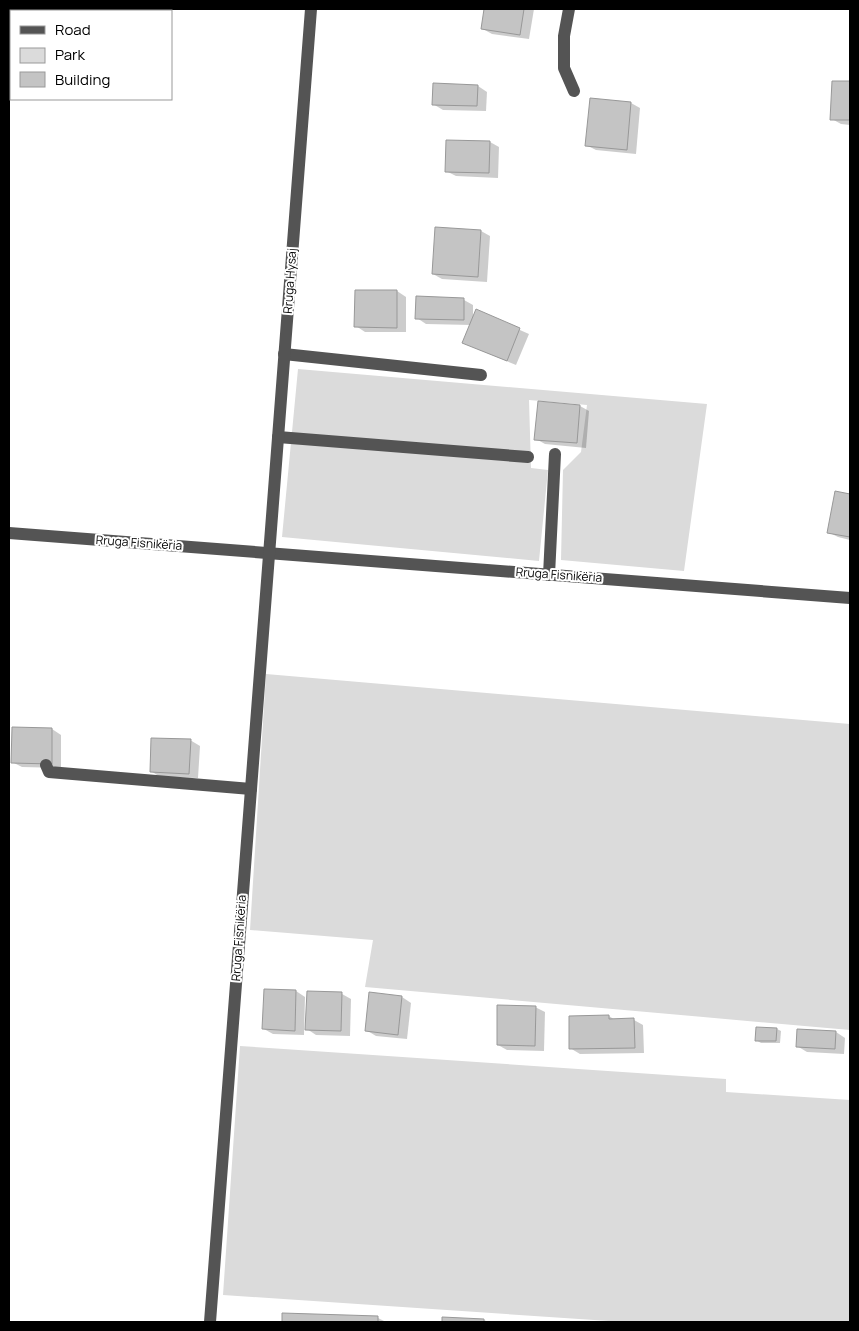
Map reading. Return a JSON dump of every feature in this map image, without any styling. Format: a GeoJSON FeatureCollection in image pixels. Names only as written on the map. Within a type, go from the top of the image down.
{"type":"FeatureCollection","features":[{"type":"Feature","properties":{"kind":"street","name":"Rruga Hysaj"},"geometry":{"type":"LineString","coordinates":[[268,553],[311,9]]}},
{"type":"Feature","properties":{"kind":"street"},"geometry":{"type":"LineString","coordinates":[[570,9],[564,36],[564,68],[574,91]]}},
{"type":"Feature","properties":{"kind":"street"},"geometry":{"type":"LineString","coordinates":[[284,354],[482,375]]}},
{"type":"Feature","properties":{"kind":"street"},"geometry":{"type":"LineString","coordinates":[[278,437],[528,457]]}},
{"type":"Feature","properties":{"kind":"street"},"geometry":{"type":"LineString","coordinates":[[550,575],[555,454]]}},
{"type":"Feature","properties":{"kind":"street","name":"Rruga Fisnikëria"},"geometry":{"type":"LineString","coordinates":[[9,533],[850,598]]}},
{"type":"Feature","properties":{"kind":"street","name":"Rruga Fisnikëria"},"geometry":{"type":"LineString","coordinates":[[210,1322],[268,553]]}},
{"type":"Feature","properties":{"kind":"street"},"geometry":{"type":"LineString","coordinates":[[46,765],[49,772],[251,789]]}},
{"type":"Feature","properties":{"kind":"green space"},"geometry":{"type":"Polygon","coordinates":[[[298,369],[707,404],[684,571],[561,560],[563,470],[581,452],[587,405],[529,400],[531,468],[548,470],[539,561],[282,537],[298,369]]]}},
{"type":"Feature","properties":{"kind":"green space"},"geometry":{"type":"Polygon","coordinates":[[[266,674],[850,724],[850,1030],[365,987],[373,940],[250,930],[266,674]]]}},
{"type":"Feature","properties":{"kind":"green space"},"geometry":{"type":"Polygon","coordinates":[[[240,1046],[726,1079],[726,1092],[850,1100],[850,1322],[624,1322],[223,1295],[240,1046]]]}},
{"type":"Feature","properties":{"kind":"building"},"geometry":{"type":"Polygon","coordinates":[[[484,9],[524,9],[520,35],[481,29],[484,9]]]}},
{"type":"Feature","properties":{"kind":"building"},"geometry":{"type":"Polygon","coordinates":[[[832,81],[850,81],[850,120],[830,120],[832,81]]]}},
{"type":"Feature","properties":{"kind":"building"},"geometry":{"type":"Polygon","coordinates":[[[433,83],[478,85],[477,106],[432,105],[433,83]]]}},
{"type":"Feature","properties":{"kind":"building"},"geometry":{"type":"Polygon","coordinates":[[[590,98],[631,102],[627,150],[585,146],[590,98]]]}},
{"type":"Feature","properties":{"kind":"building"},"geometry":{"type":"Polygon","coordinates":[[[446,140],[490,141],[489,173],[445,172],[446,140]]]}},
{"type":"Feature","properties":{"kind":"building"},"geometry":{"type":"Polygon","coordinates":[[[435,227],[481,230],[478,277],[432,274],[435,227]]]}},
{"type":"Feature","properties":{"kind":"building"},"geometry":{"type":"Polygon","coordinates":[[[355,290],[397,290],[397,328],[354,327],[355,290]]]}},
{"type":"Feature","properties":{"kind":"building"},"geometry":{"type":"Polygon","coordinates":[[[416,296],[464,298],[464,320],[415,319],[416,296]]]}},
{"type":"Feature","properties":{"kind":"building"},"geometry":{"type":"Polygon","coordinates":[[[476,309],[520,328],[507,361],[462,343],[476,309]]]}},
{"type":"Feature","properties":{"kind":"building"},"geometry":{"type":"Polygon","coordinates":[[[538,401],[580,405],[577,443],[534,440],[538,401]]]}},
{"type":"Feature","properties":{"kind":"building"},"geometry":{"type":"Polygon","coordinates":[[[835,491],[850,494],[850,537],[827,533],[835,491]]]}},
{"type":"Feature","properties":{"kind":"building"},"geometry":{"type":"Polygon","coordinates":[[[12,727],[52,728],[52,764],[11,763],[12,727]]]}},
{"type":"Feature","properties":{"kind":"building"},"geometry":{"type":"Polygon","coordinates":[[[151,738],[191,739],[189,774],[150,772],[151,738]]]}},
{"type":"Feature","properties":{"kind":"building"},"geometry":{"type":"Polygon","coordinates":[[[264,989],[296,990],[295,1031],[262,1029],[264,989]]]}},
{"type":"Feature","properties":{"kind":"building"},"geometry":{"type":"Polygon","coordinates":[[[307,991],[342,992],[341,1031],[305,1030],[307,991]]]}},
{"type":"Feature","properties":{"kind":"building"},"geometry":{"type":"Polygon","coordinates":[[[369,992],[402,996],[398,1035],[365,1031],[369,992]]]}},
{"type":"Feature","properties":{"kind":"building"},"geometry":{"type":"Polygon","coordinates":[[[497,1005],[536,1006],[535,1046],[497,1045],[497,1005]]]}},
{"type":"Feature","properties":{"kind":"building"},"geometry":{"type":"Polygon","coordinates":[[[609,1015],[609,1019],[634,1018],[635,1048],[569,1049],[569,1016],[609,1015]]]}},
{"type":"Feature","properties":{"kind":"building"},"geometry":{"type":"Polygon","coordinates":[[[756,1027],[777,1028],[776,1041],[755,1041],[756,1027]]]}},
{"type":"Feature","properties":{"kind":"building"},"geometry":{"type":"Polygon","coordinates":[[[797,1029],[836,1031],[835,1049],[796,1047],[797,1029]]]}},
{"type":"Feature","properties":{"kind":"building"},"geometry":{"type":"Polygon","coordinates":[[[282,1313],[378,1316],[378,1322],[282,1322],[282,1313]]]}},
{"type":"Feature","properties":{"kind":"building"},"geometry":{"type":"Polygon","coordinates":[[[442,1317],[484,1319],[484,1322],[442,1322],[442,1317]]]}}]}
